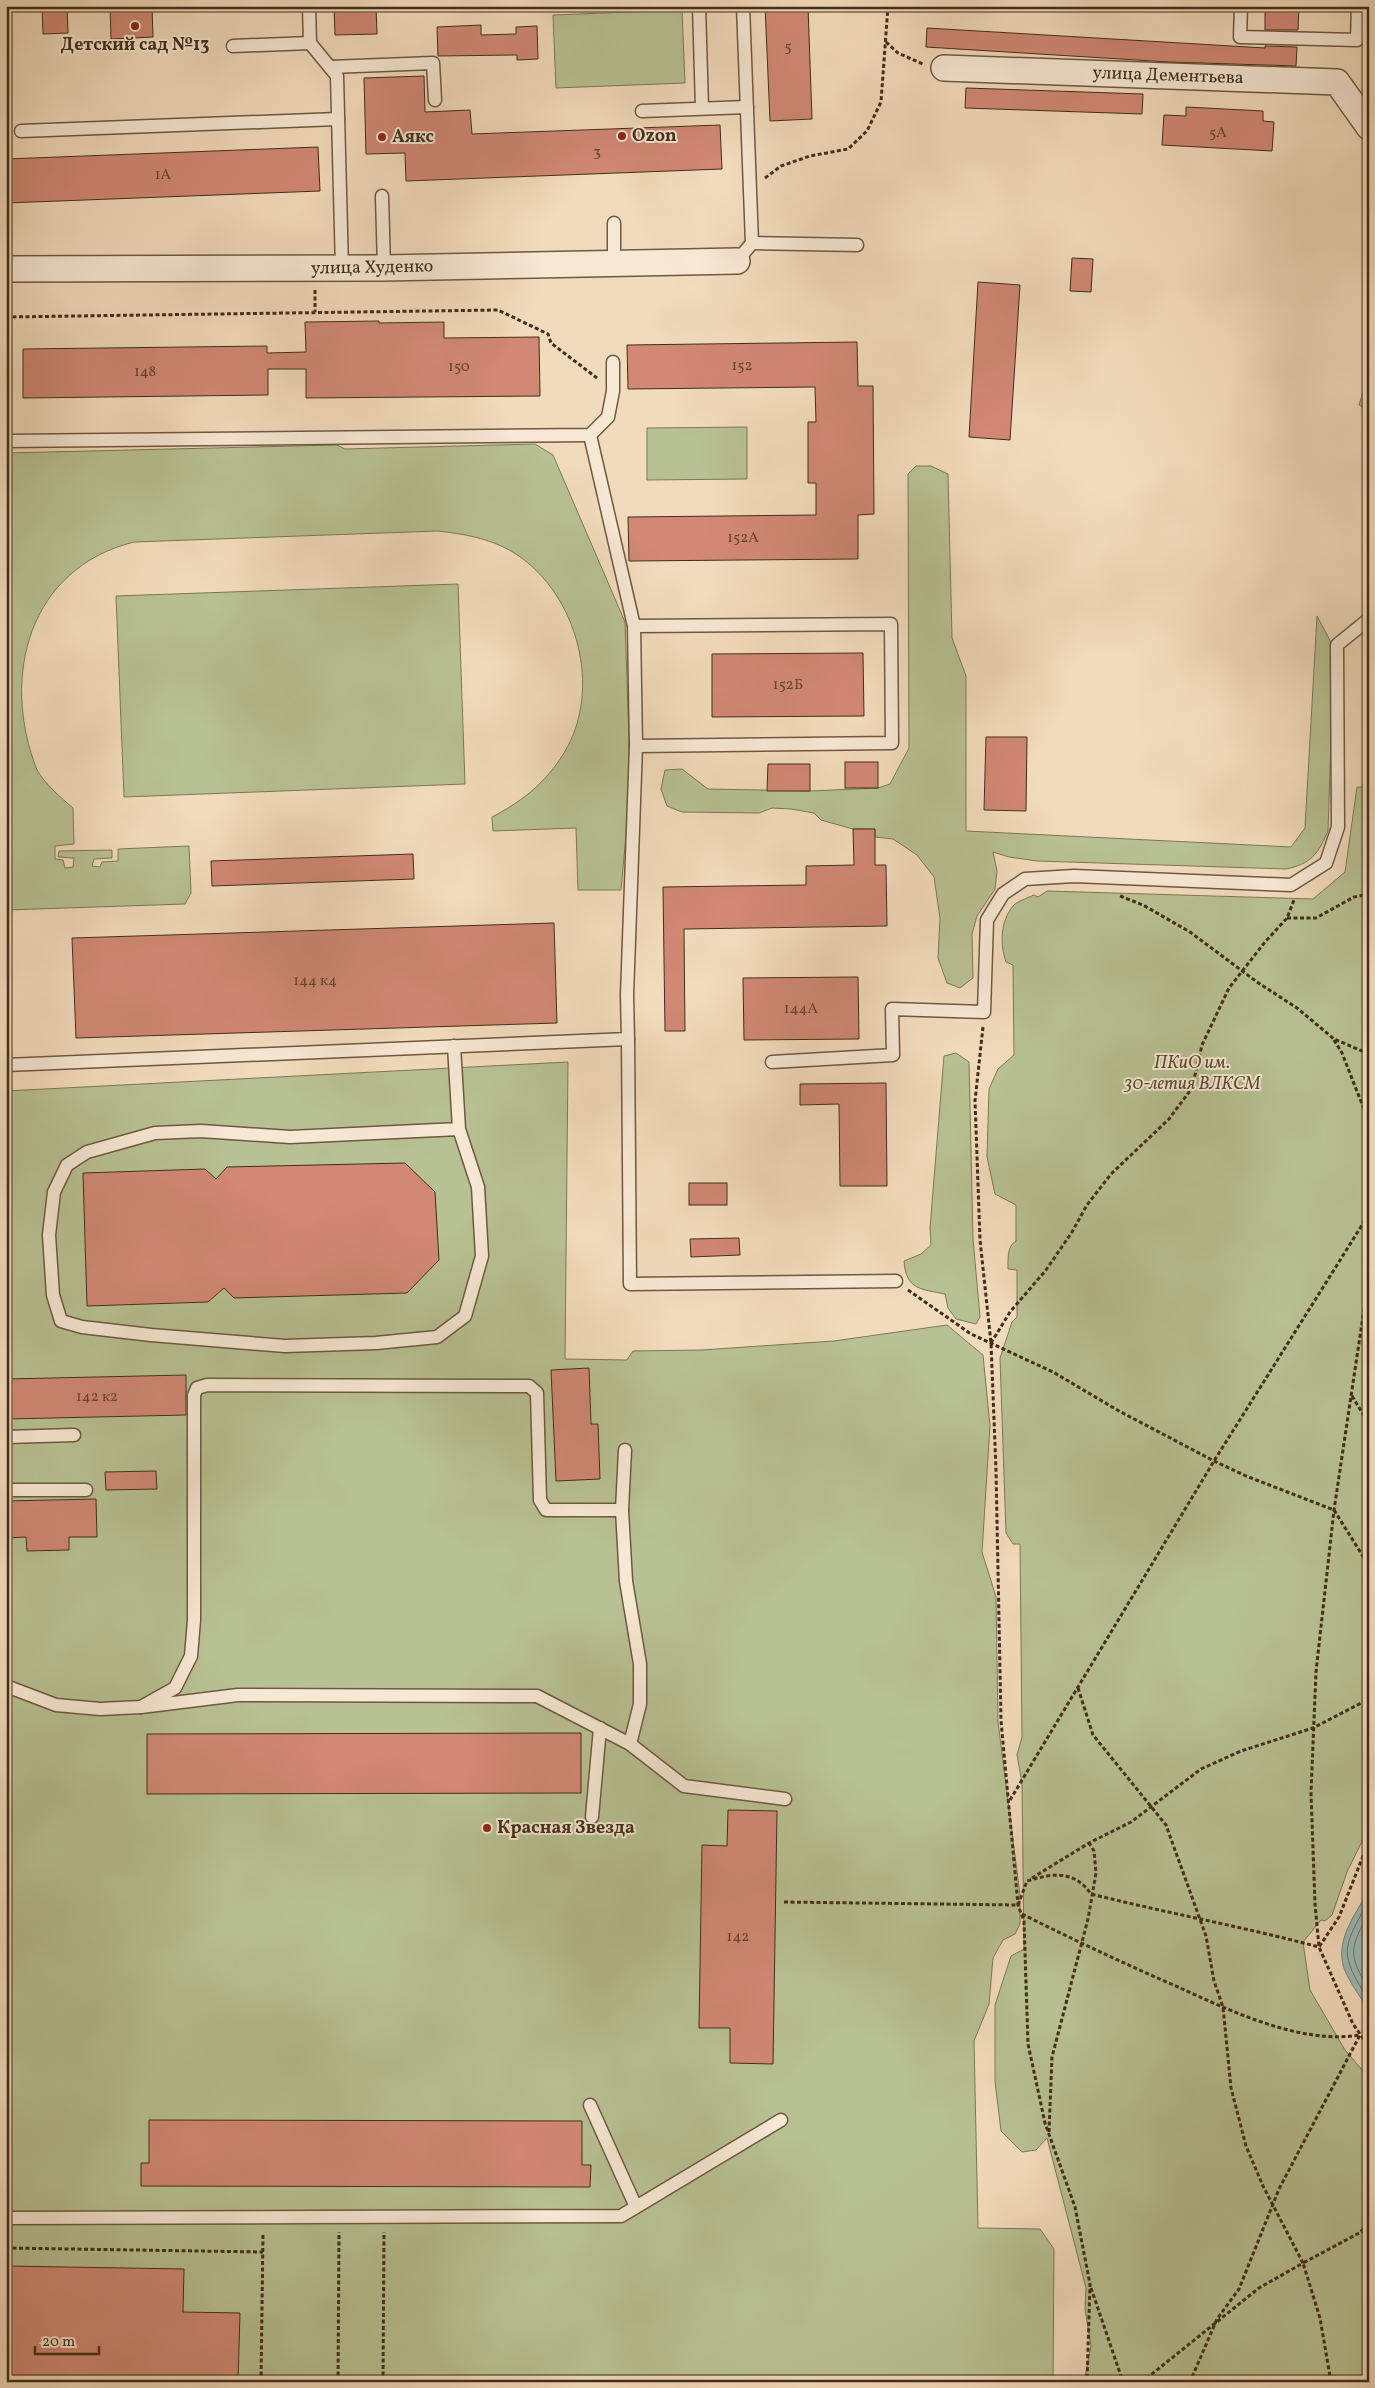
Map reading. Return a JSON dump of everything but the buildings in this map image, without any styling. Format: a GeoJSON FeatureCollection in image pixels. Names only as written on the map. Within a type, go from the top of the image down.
{"type":"FeatureCollection","features":[{"type":"Feature","properties":{"kind":"street","name":"улица Дементьева"},"geometry":{"type":"LineString","coordinates":[[944,68],[1337,82],[1369,127]]}},
{"type":"Feature","properties":{"kind":"street","name":"улица Худенко"},"geometry":{"type":"LineString","coordinates":[[6,269],[342,269],[614,264],[745,252]]}},
{"type":"Feature","properties":{"kind":"lane"},"geometry":{"type":"LineString","coordinates":[[309,6],[310,43],[337,76],[342,269]]}},
{"type":"Feature","properties":{"kind":"lane"},"geometry":{"type":"LineString","coordinates":[[698,6],[702,108]]}},
{"type":"Feature","properties":{"kind":"lane"},"geometry":{"type":"LineString","coordinates":[[743,6],[750,189],[745,252],[857,245]]}},
{"type":"Feature","properties":{"kind":"lane"},"geometry":{"type":"LineString","coordinates":[[1241,6],[1240,37],[1357,40],[1358,6]]}},
{"type":"Feature","properties":{"kind":"lane"},"geometry":{"type":"LineString","coordinates":[[233,46],[310,43]]}},
{"type":"Feature","properties":{"kind":"lane"},"geometry":{"type":"LineString","coordinates":[[330,67],[433,63],[435,100]]}},
{"type":"Feature","properties":{"kind":"lane"},"geometry":{"type":"LineString","coordinates":[[642,111],[747,107]]}},
{"type":"Feature","properties":{"kind":"lane"},"geometry":{"type":"LineString","coordinates":[[21,131],[338,119]]}},
{"type":"Feature","properties":{"kind":"lane"},"geometry":{"type":"LineString","coordinates":[[382,196],[384,268]]}},
{"type":"Feature","properties":{"kind":"lane"},"geometry":{"type":"LineString","coordinates":[[614,223],[614,264]]}},
{"type":"Feature","properties":{"kind":"lane"},"geometry":{"type":"LineString","coordinates":[[6,441],[590,435],[608,417],[614,391],[613,362]]}},
{"type":"Feature","properties":{"kind":"lane"},"geometry":{"type":"LineString","coordinates":[[590,435],[634,626],[636,746],[627,995],[630,1284],[896,1281]]}},
{"type":"Feature","properties":{"kind":"lane"},"geometry":{"type":"LineString","coordinates":[[772,1062],[893,1055],[892,1009],[984,1012],[987,920],[1003,894],[1025,878],[1074,876],[1291,885],[1326,863],[1338,827],[1338,645],[1369,618]]}},
{"type":"Feature","properties":{"kind":"lane"},"geometry":{"type":"LineString","coordinates":[[634,626],[891,624],[892,743],[636,746]]}},
{"type":"Feature","properties":{"kind":"lane"},"geometry":{"type":"LineString","coordinates":[[6,1065],[628,1039]]}},
{"type":"Feature","properties":{"kind":"lane"},"geometry":{"type":"LineString","coordinates":[[454,1046],[459,1129],[478,1187],[482,1256],[465,1316],[436,1338],[285,1346],[151,1335],[82,1327],[61,1321],[53,1295],[49,1235],[54,1192],[67,1165],[87,1152],[155,1133],[201,1131],[290,1137],[459,1129]]}},
{"type":"Feature","properties":{"kind":"lane"},"geometry":{"type":"LineString","coordinates":[[141,1707],[175,1688],[191,1656],[194,1620],[194,1396],[197,1388],[207,1385],[529,1386],[536,1392],[540,1500],[546,1510],[622,1510]]}},
{"type":"Feature","properties":{"kind":"lane"},"geometry":{"type":"LineString","coordinates":[[6,1437],[74,1435]]}},
{"type":"Feature","properties":{"kind":"lane"},"geometry":{"type":"LineString","coordinates":[[624,1450],[622,1510],[626,1581],[640,1664],[640,1704],[630,1744]]}},
{"type":"Feature","properties":{"kind":"lane"},"geometry":{"type":"LineString","coordinates":[[6,1490],[86,1490]]}},
{"type":"Feature","properties":{"kind":"lane"},"geometry":{"type":"LineString","coordinates":[[6,1686],[56,1705],[100,1709],[141,1707],[238,1695],[537,1696],[630,1744],[684,1786],[785,1798]]}},
{"type":"Feature","properties":{"kind":"lane"},"geometry":{"type":"LineString","coordinates":[[592,1817],[600,1728]]}},
{"type":"Feature","properties":{"kind":"lane"},"geometry":{"type":"LineString","coordinates":[[590,2105],[636,2208]]}},
{"type":"Feature","properties":{"kind":"lane"},"geometry":{"type":"LineString","coordinates":[[6,2218],[621,2216],[781,2120]]}},
{"type":"Feature","properties":{"kind":"path"},"geometry":{"type":"LineString","coordinates":[[750,189],[781,166],[810,156],[848,149],[868,131],[881,102],[888,6]]}},
{"type":"Feature","properties":{"kind":"path"},"geometry":{"type":"LineString","coordinates":[[886,42],[898,53],[922,64],[944,68]]}},
{"type":"Feature","properties":{"kind":"path"},"geometry":{"type":"LineString","coordinates":[[6,317],[498,310],[548,334],[551,343],[614,391]]}},
{"type":"Feature","properties":{"kind":"path"},"geometry":{"type":"LineString","coordinates":[[991,1343],[1010,1312],[1046,1270],[1072,1232],[1087,1205],[1111,1174],[1169,1118],[1192,1088],[1202,1045],[1229,988],[1265,942],[1287,918],[1293,904],[1296,882]]}},
{"type":"Feature","properties":{"kind":"path"},"geometry":{"type":"LineString","coordinates":[[1117,894],[1143,905],[1190,932],[1297,1008],[1334,1039],[1369,1054]]}},
{"type":"Feature","properties":{"kind":"path"},"geometry":{"type":"LineString","coordinates":[[1287,918],[1316,918],[1354,897],[1369,894]]}},
{"type":"Feature","properties":{"kind":"path"},"geometry":{"type":"LineString","coordinates":[[984,1012],[975,1101],[980,1240],[991,1343],[996,1470],[1001,1721],[1018,1905],[1022,1914],[1028,2044],[1049,2135],[1075,2207],[1090,2284],[1123,2382]]}},
{"type":"Feature","properties":{"kind":"path"},"geometry":{"type":"LineString","coordinates":[[1334,1039],[1342,1052],[1369,1122]]}},
{"type":"Feature","properties":{"kind":"path"},"geometry":{"type":"LineString","coordinates":[[1009,1801],[1214,1461],[1369,1214]]}},
{"type":"Feature","properties":{"kind":"path"},"geometry":{"type":"LineString","coordinates":[[1369,1276],[1334,1510],[1316,1672],[1311,1793],[1319,1947],[1352,2024],[1369,2047]]}},
{"type":"Feature","properties":{"kind":"path"},"geometry":{"type":"LineString","coordinates":[[896,1281],[971,1334],[1053,1372],[1119,1411],[1214,1461],[1246,1476],[1334,1510],[1369,1566]]}},
{"type":"Feature","properties":{"kind":"path"},"geometry":{"type":"LineString","coordinates":[[1352,1395],[1369,1424]]}},
{"type":"Feature","properties":{"kind":"path"},"geometry":{"type":"LineString","coordinates":[[1078,1688],[1093,1735],[1166,1825],[1200,1917],[1206,1936],[1214,1981],[1223,2007],[1234,2098],[1246,2146],[1272,2205],[1303,2263],[1320,2318],[1331,2382]]}},
{"type":"Feature","properties":{"kind":"path"},"geometry":{"type":"LineString","coordinates":[[1018,1905],[1028,1881],[1089,1843],[1131,1822],[1201,1769],[1241,1751],[1313,1728],[1369,1699]]}},
{"type":"Feature","properties":{"kind":"path"},"geometry":{"type":"LineString","coordinates":[[1319,1947],[1339,1917],[1369,1841]]}},
{"type":"Feature","properties":{"kind":"path"},"geometry":{"type":"LineString","coordinates":[[1049,2135],[1052,2057],[1082,1944],[1096,1873],[1094,1851],[1089,1843]]}},
{"type":"Feature","properties":{"kind":"path"},"geometry":{"type":"LineString","coordinates":[[1028,1881],[1057,1875],[1072,1878],[1084,1885],[1091,1894],[1156,1910],[1200,1917],[1319,1947]]}},
{"type":"Feature","properties":{"kind":"path"},"geometry":{"type":"LineString","coordinates":[[784,1902],[1018,1905]]}},
{"type":"Feature","properties":{"kind":"path"},"geometry":{"type":"LineString","coordinates":[[1022,1914],[1082,1944],[1223,2007],[1269,2024],[1343,2038],[1360,2034]]}},
{"type":"Feature","properties":{"kind":"path"},"geometry":{"type":"LineString","coordinates":[[1190,2382],[1218,2319],[1238,2289],[1272,2205],[1314,2120],[1360,2034]]}},
{"type":"Feature","properties":{"kind":"path"},"geometry":{"type":"LineString","coordinates":[[261,2382],[263,2217]]}},
{"type":"Feature","properties":{"kind":"path"},"geometry":{"type":"LineString","coordinates":[[338,2382],[339,2217]]}},
{"type":"Feature","properties":{"kind":"path"},"geometry":{"type":"LineString","coordinates":[[383,2382],[384,2217]]}},
{"type":"Feature","properties":{"kind":"path"},"geometry":{"type":"LineString","coordinates":[[1361,2232],[1369,2219]]}},
{"type":"Feature","properties":{"kind":"path"},"geometry":{"type":"LineString","coordinates":[[1142,2382],[1218,2319],[1259,2288],[1369,2229]]}},
{"type":"Feature","properties":{"kind":"path"},"geometry":{"type":"LineString","coordinates":[[6,2248],[263,2252]]}},
{"type":"Feature","properties":{"kind":"path"},"geometry":{"type":"LineString","coordinates":[[1087,2382],[1090,2284]]}},
{"type":"Feature","properties":{"kind":"green space"},"geometry":{"type":"Polygon","coordinates":[[[682,10],[685,83],[556,88],[553,15],[682,10]]]}},
{"type":"Feature","properties":{"kind":"green space"},"geometry":{"type":"Polygon","coordinates":[[[1369,373],[1369,410],[1359,405],[1369,373]]]}},
{"type":"Feature","properties":{"kind":"green space"},"geometry":{"type":"Polygon","coordinates":[[[747,427],[747,479],[647,480],[647,428],[747,427]]]}},
{"type":"Feature","properties":{"kind":"green space"},"geometry":{"type":"Polygon","coordinates":[[[535,444],[553,455],[625,622],[629,741],[628,812],[621,890],[578,890],[576,828],[493,831],[492,817],[536,788],[553,769],[568,746],[578,720],[582,693],[582,665],[576,638],[566,612],[551,588],[533,567],[511,551],[494,543],[466,535],[438,531],[134,542],[98,555],[69,575],[47,601],[32,630],[24,663],[22,698],[26,734],[37,770],[49,786],[73,808],[74,844],[55,846],[55,859],[63,860],[65,868],[73,867],[74,858],[58,857],[59,851],[112,850],[112,858],[94,859],[92,866],[100,867],[102,862],[118,861],[118,849],[189,846],[191,893],[185,904],[6,910],[6,453],[337,445],[345,449],[535,444]]]}},
{"type":"Feature","properties":{"kind":"green space"},"geometry":{"type":"Polygon","coordinates":[[[916,466],[931,466],[948,474],[952,638],[966,676],[966,831],[1291,847],[1305,828],[1317,616],[1334,648],[1328,831],[1313,857],[1302,864],[1286,869],[1037,861],[1009,857],[993,852],[997,871],[995,889],[977,916],[972,934],[973,978],[960,988],[947,983],[938,958],[940,918],[934,877],[917,855],[893,839],[875,837],[875,829],[853,829],[821,820],[814,813],[791,809],[772,808],[759,813],[682,812],[667,806],[661,789],[665,770],[682,769],[708,789],[810,791],[878,788],[890,784],[909,748],[908,474],[916,466]]]}},
{"type":"Feature","properties":{"kind":"green space"},"geometry":{"type":"Polygon","coordinates":[[[458,584],[465,784],[124,797],[116,596],[458,584]]]}},
{"type":"Feature","properties":{"kind":"green space","name":"ПКиО им. 30-летия ВЛКСМ"},"geometry":{"type":"Polygon","coordinates":[[[1357,787],[1369,787],[1369,1827],[1347,1872],[1332,1915],[1325,1921],[1321,1920],[1303,1942],[1310,1990],[1345,2050],[1369,2078],[1369,2382],[1084,2382],[1091,2346],[1085,2309],[1086,2288],[1047,2138],[1036,2150],[1022,2152],[1001,2131],[995,2081],[995,2005],[1011,1956],[1024,1949],[1022,1783],[1017,1755],[1022,1737],[1020,1544],[1013,1544],[1006,1533],[1000,1358],[1012,1322],[1017,1317],[1017,1270],[1008,1269],[1010,1249],[1016,1241],[1016,1205],[995,1194],[987,1157],[989,1089],[998,1069],[1014,1055],[1013,965],[1006,962],[1004,955],[1002,941],[1003,926],[1015,904],[1034,895],[1038,897],[1047,891],[1313,899],[1345,872],[1357,787]]]}},
{"type":"Feature","properties":{"kind":"green space"},"geometry":{"type":"Polygon","coordinates":[[[956,1053],[969,1062],[973,1239],[980,1317],[976,1324],[956,1319],[948,1308],[945,1294],[922,1289],[912,1283],[905,1271],[904,1261],[921,1254],[931,1245],[930,1228],[944,1056],[956,1053]]]}},
{"type":"Feature","properties":{"kind":"green space","name":"Красная Звезда"},"geometry":{"type":"Polygon","coordinates":[[[568,1062],[565,1359],[627,1360],[633,1351],[702,1350],[834,1341],[947,1325],[983,1355],[990,1426],[982,1552],[996,1597],[998,1722],[1020,1895],[1020,1924],[1015,1934],[1003,1940],[993,1958],[989,2004],[974,2041],[978,2228],[1040,2229],[1054,2249],[1053,2382],[6,2382],[6,1229],[9,1277],[6,1205],[6,1091],[568,1062]]]}},
{"type":"Feature","properties":{"kind":"water"},"geometry":{"type":"Polygon","coordinates":[[[1369,1890],[1369,2010],[1346,1973],[1342,1962],[1342,1951],[1347,1930],[1369,1890]]]}},
{"type":"Feature","properties":{"kind":"place","name":"Детский сад №13"},"geometry":{"type":"Point","coordinates":[135,26]}},
{"type":"Feature","properties":{"kind":"place","name":"Ozon"},"geometry":{"type":"Point","coordinates":[622,136]}},
{"type":"Feature","properties":{"kind":"place","name":"Аякс"},"geometry":{"type":"Point","coordinates":[382,137]}},
{"type":"Feature","properties":{"kind":"place","name":"Красная Звезда"},"geometry":{"type":"Point","coordinates":[487,1828]}}]}
